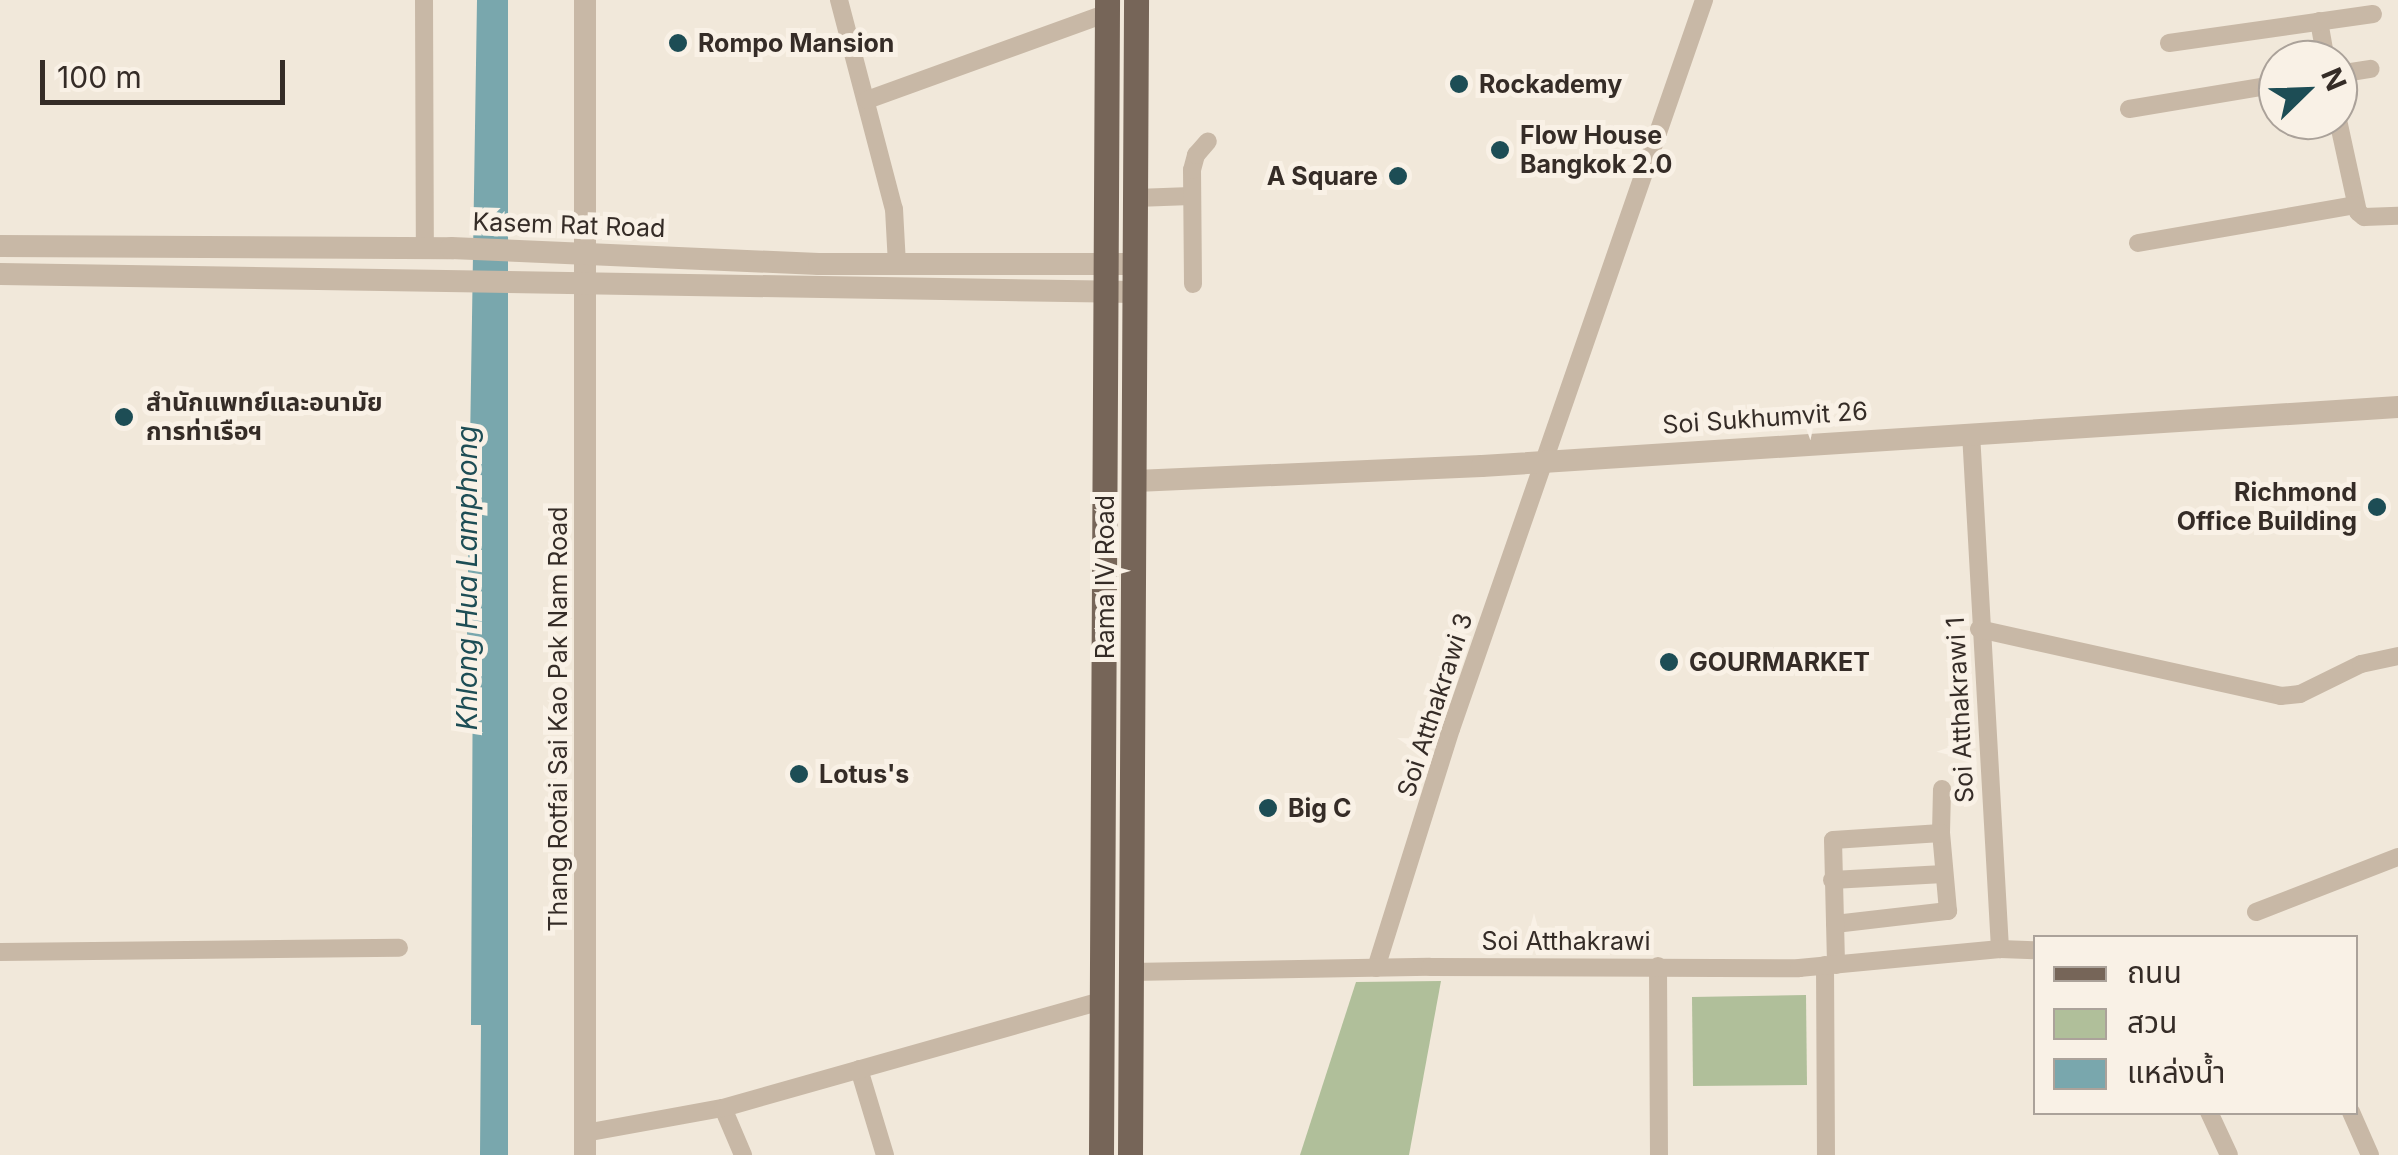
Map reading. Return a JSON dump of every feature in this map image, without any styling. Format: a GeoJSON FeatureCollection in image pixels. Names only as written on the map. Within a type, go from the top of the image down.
{"type":"FeatureCollection","features":[{"type":"Feature","properties":{"kind":"main road","name":"Rama IV Road"},"geometry":{"type":"LineString","coordinates":[[1130,1155],[1136,0]]}},
{"type":"Feature","properties":{"kind":"main road","name":"Rama IV Road"},"geometry":{"type":"LineString","coordinates":[[1100,1155],[1107,7]]}},
{"type":"Feature","properties":{"kind":"main road"},"geometry":{"type":"LineString","coordinates":[[1102,972],[1131,972]]}},
{"type":"Feature","properties":{"kind":"street"},"geometry":{"type":"LineString","coordinates":[[424,0],[425,248]]}},
{"type":"Feature","properties":{"kind":"street"},"geometry":{"type":"LineString","coordinates":[[583,253],[584,0]]}},
{"type":"Feature","properties":{"kind":"street"},"geometry":{"type":"LineString","coordinates":[[839,0],[894,209],[897,265]]}},
{"type":"Feature","properties":{"kind":"street","name":"Soi Atthakrawi 3"},"geometry":{"type":"LineString","coordinates":[[1376,968],[1451,728],[1704,0]]}},
{"type":"Feature","properties":{"kind":"street"},"geometry":{"type":"LineString","coordinates":[[867,100],[1107,7]]}},
{"type":"Feature","properties":{"kind":"street"},"geometry":{"type":"LineString","coordinates":[[2170,43],[2373,14]]}},
{"type":"Feature","properties":{"kind":"street"},"geometry":{"type":"LineString","coordinates":[[2319,21],[2322,40]]}},
{"type":"Feature","properties":{"kind":"street"},"geometry":{"type":"LineString","coordinates":[[2358,70],[2371,68]]}},
{"type":"Feature","properties":{"kind":"street"},"geometry":{"type":"LineString","coordinates":[[2129,109],[2258,87]]}},
{"type":"Feature","properties":{"kind":"street"},"geometry":{"type":"LineString","coordinates":[[2342,140],[2355,204],[2364,216],[2398,216]]}},
{"type":"Feature","properties":{"kind":"street"},"geometry":{"type":"LineString","coordinates":[[1193,284],[1194,162],[1208,141]]}},
{"type":"Feature","properties":{"kind":"street"},"geometry":{"type":"LineString","coordinates":[[1136,198],[1191,196]]}},
{"type":"Feature","properties":{"kind":"street"},"geometry":{"type":"LineString","coordinates":[[2138,243],[2355,204]]}},
{"type":"Feature","properties":{"kind":"street","name":"Kasem Rat Road"},"geometry":{"type":"LineString","coordinates":[[0,246],[452,248],[819,264],[1136,264]]}},
{"type":"Feature","properties":{"kind":"street"},"geometry":{"type":"LineString","coordinates":[[237,247],[237,276]]}},
{"type":"Feature","properties":{"kind":"street","name":"Thang Rotfai Sai Kao Pak Nam Road"},"geometry":{"type":"LineString","coordinates":[[583,253],[585,1144]]}},
{"type":"Feature","properties":{"kind":"street"},"geometry":{"type":"LineString","coordinates":[[818,289],[819,264]]}},
{"type":"Feature","properties":{"kind":"street"},"geometry":{"type":"LineString","coordinates":[[0,274],[1136,292]]}},
{"type":"Feature","properties":{"kind":"street","name":"Soi Sukhumvit 26"},"geometry":{"type":"LineString","coordinates":[[1136,481],[2398,407]]}},
{"type":"Feature","properties":{"kind":"street","name":"Soi Atthakrawi 1"},"geometry":{"type":"LineString","coordinates":[[1972,433],[1979,628],[2000,948]]}},
{"type":"Feature","properties":{"kind":"street"},"geometry":{"type":"LineString","coordinates":[[1979,628],[2281,696],[2300,694],[2361,664],[2398,656]]}},
{"type":"Feature","properties":{"kind":"street"},"geometry":{"type":"LineString","coordinates":[[1835,924],[1944,914],[1949,906],[1941,833],[1942,789]]}},
{"type":"Feature","properties":{"kind":"street"},"geometry":{"type":"LineString","coordinates":[[1826,1155],[1835,924],[1830,845],[1836,839],[1941,833]]}},
{"type":"Feature","properties":{"kind":"street"},"geometry":{"type":"LineString","coordinates":[[2256,912],[2398,857]]}},
{"type":"Feature","properties":{"kind":"street"},"geometry":{"type":"LineString","coordinates":[[1832,880],[1944,874]]}},
{"type":"Feature","properties":{"kind":"street"},"geometry":{"type":"LineString","coordinates":[[0,952],[399,948]]}},
{"type":"Feature","properties":{"kind":"street"},"geometry":{"type":"LineString","coordinates":[[2000,948],[2033,950]]}},
{"type":"Feature","properties":{"kind":"street","name":"Soi Atthakrawi"},"geometry":{"type":"LineString","coordinates":[[1131,972],[1831,965],[2000,948]]}},
{"type":"Feature","properties":{"kind":"street"},"geometry":{"type":"LineString","coordinates":[[1658,966],[1659,1155]]}},
{"type":"Feature","properties":{"kind":"street"},"geometry":{"type":"LineString","coordinates":[[585,1144],[624,1130],[723,1108],[1102,1002]]}},
{"type":"Feature","properties":{"kind":"street"},"geometry":{"type":"LineString","coordinates":[[859,1069],[886,1155]]}},
{"type":"Feature","properties":{"kind":"street"},"geometry":{"type":"LineString","coordinates":[[723,1108],[743,1155]]}},
{"type":"Feature","properties":{"kind":"street"},"geometry":{"type":"LineString","coordinates":[[2210,1115],[2229,1155]]}},
{"type":"Feature","properties":{"kind":"street"},"geometry":{"type":"LineString","coordinates":[[2352,1115],[2370,1155]]}},
{"type":"Feature","properties":{"kind":"green space"},"geometry":{"type":"Polygon","coordinates":[[[1441,981],[1409,1155],[1300,1155],[1356,982],[1441,981]]]}},
{"type":"Feature","properties":{"kind":"green space"},"geometry":{"type":"Polygon","coordinates":[[[1806,995],[1807,1085],[1693,1086],[1692,997],[1806,995]]]}},
{"type":"Feature","properties":{"kind":"water"},"geometry":{"type":"Polygon","coordinates":[[[477,0],[508,0],[508,1155],[480,1155],[481,1025],[471,1025],[473,637],[467,636],[477,0]]]}},
{"type":"Feature","properties":{"kind":"place","name":"Rompo Mansion"},"geometry":{"type":"Point","coordinates":[678,43]}},
{"type":"Feature","properties":{"kind":"place","name":"Rockademy"},"geometry":{"type":"Point","coordinates":[1459,84]}},
{"type":"Feature","properties":{"kind":"place","name":"Flow House Bangkok 2.0"},"geometry":{"type":"Point","coordinates":[1500,150]}},
{"type":"Feature","properties":{"kind":"place","name":"A Square"},"geometry":{"type":"Point","coordinates":[1398,176]}},
{"type":"Feature","properties":{"kind":"place","name":"สำนักแพทย์และอนามัย การท่าเรือฯ"},"geometry":{"type":"Point","coordinates":[124,417]}},
{"type":"Feature","properties":{"kind":"place","name":"Richmond Office Building"},"geometry":{"type":"Point","coordinates":[2377,507]}},
{"type":"Feature","properties":{"kind":"place","name":"GOURMARKET"},"geometry":{"type":"Point","coordinates":[1669,662]}},
{"type":"Feature","properties":{"kind":"place","name":"Lotus's"},"geometry":{"type":"Point","coordinates":[799,774]}},
{"type":"Feature","properties":{"kind":"place","name":"Big C"},"geometry":{"type":"Point","coordinates":[1268,808]}},
{"type":"Feature","properties":{"kind":"water label","name":"Khlong Hua Lamphong"},"geometry":{"type":"Point","coordinates":[467,578]}}]}
